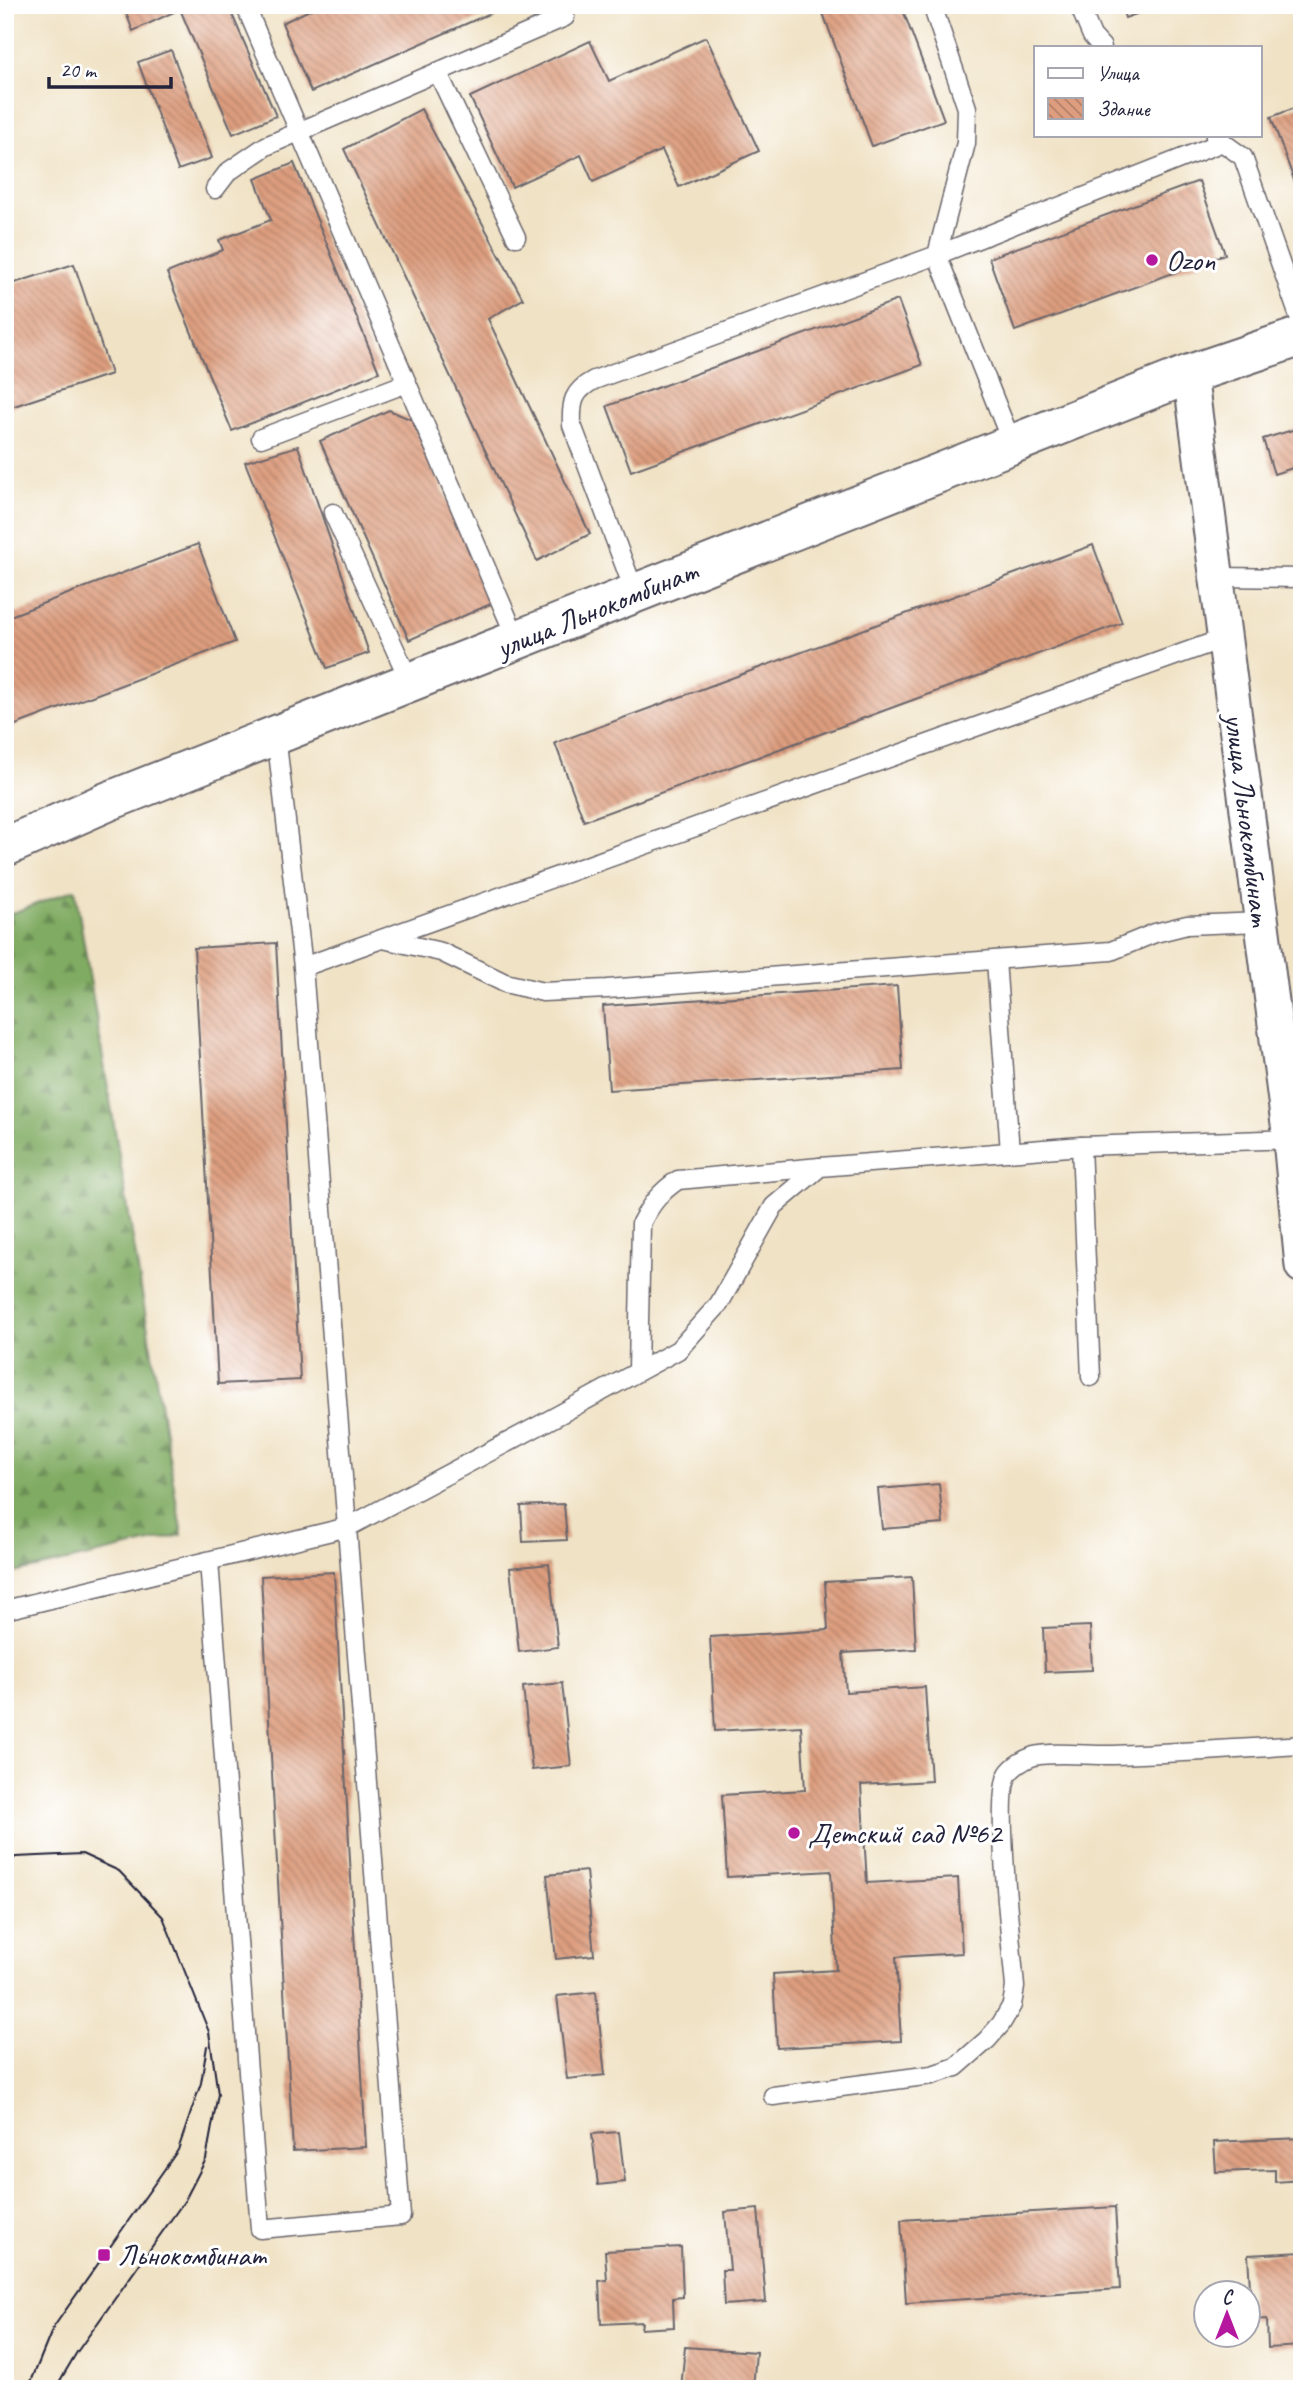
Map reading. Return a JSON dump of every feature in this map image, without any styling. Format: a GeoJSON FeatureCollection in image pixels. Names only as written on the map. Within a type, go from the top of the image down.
{"type":"FeatureCollection","features":[{"type":"Feature","properties":{"kind":"street","name":"улица Льнокомбинат"},"geometry":{"type":"LineString","coordinates":[[5,848],[109,801],[635,593],[1190,374],[1302,336]]}},
{"type":"Feature","properties":{"kind":"street","name":"улица Льнокомбинат"},"geometry":{"type":"LineString","coordinates":[[1190,374],[1261,922],[1296,1139],[1302,1266]]}},
{"type":"Feature","properties":{"kind":"lane"},"geometry":{"type":"LineString","coordinates":[[932,5],[967,108],[966,143],[937,255],[1013,446]]}},
{"type":"Feature","properties":{"kind":"lane"},"geometry":{"type":"LineString","coordinates":[[1079,5],[1092,36],[1101,46]]}},
{"type":"Feature","properties":{"kind":"lane"},"geometry":{"type":"LineString","coordinates":[[250,7],[299,133],[517,640]]}},
{"type":"Feature","properties":{"kind":"lane"},"geometry":{"type":"LineString","coordinates":[[215,189],[228,172],[266,146],[565,17]]}},
{"type":"Feature","properties":{"kind":"lane"},"geometry":{"type":"LineString","coordinates":[[438,73],[516,237]]}},
{"type":"Feature","properties":{"kind":"lane"},"geometry":{"type":"LineString","coordinates":[[635,593],[572,425],[571,406],[577,392],[594,380],[937,255],[1218,139],[1243,157],[1302,325]]}},
{"type":"Feature","properties":{"kind":"lane"},"geometry":{"type":"LineString","coordinates":[[261,438],[407,383]]}},
{"type":"Feature","properties":{"kind":"lane"},"geometry":{"type":"LineString","coordinates":[[333,513],[410,682]]}},
{"type":"Feature","properties":{"kind":"lane"},"geometry":{"type":"LineString","coordinates":[[1217,577],[1302,578]]}},
{"type":"Feature","properties":{"kind":"lane"},"geometry":{"type":"LineString","coordinates":[[303,967],[1225,638]]}},
{"type":"Feature","properties":{"kind":"lane"},"geometry":{"type":"LineString","coordinates":[[208,1561],[260,2229],[401,2216],[303,967],[276,735]]}},
{"type":"Feature","properties":{"kind":"lane"},"geometry":{"type":"LineString","coordinates":[[383,939],[441,952],[505,983],[543,992],[1111,951],[1155,933],[1187,925],[1261,922]]}},
{"type":"Feature","properties":{"kind":"lane"},"geometry":{"type":"LineString","coordinates":[[996,960],[1010,1152]]}},
{"type":"Feature","properties":{"kind":"lane"},"geometry":{"type":"LineString","coordinates":[[638,1371],[641,1223],[652,1202],[665,1188],[678,1180],[1081,1146],[1296,1139]]}},
{"type":"Feature","properties":{"kind":"lane"},"geometry":{"type":"LineString","coordinates":[[1081,1146],[1091,1377]]}},
{"type":"Feature","properties":{"kind":"lane"},"geometry":{"type":"LineString","coordinates":[[5,1610],[348,1527],[678,1350],[719,1304],[774,1206],[820,1167]]}},
{"type":"Feature","properties":{"kind":"lane"},"geometry":{"type":"LineString","coordinates":[[773,2096],[932,2075],[956,2067],[1001,2024],[1012,2005],[1016,1987],[1006,1871],[1003,1788],[1009,1773],[1021,1761],[1036,1756],[1113,1755],[1302,1745]]}},
{"type":"Feature","properties":{"kind":"green space"},"geometry":{"type":"Polygon","coordinates":[[[75,889],[182,1535],[5,1575],[5,916],[75,889]]]}},
{"type":"Feature","properties":{"kind":"building"},"geometry":{"type":"Polygon","coordinates":[[[123,5],[228,5],[276,116],[233,134],[180,9],[133,31],[123,5]]]}},
{"type":"Feature","properties":{"kind":"building"},"geometry":{"type":"Polygon","coordinates":[[[320,5],[509,5],[311,92],[282,23],[320,5]]]}},
{"type":"Feature","properties":{"kind":"building"},"geometry":{"type":"Polygon","coordinates":[[[820,5],[901,5],[944,120],[872,146],[820,5]]]}},
{"type":"Feature","properties":{"kind":"building"},"geometry":{"type":"Polygon","coordinates":[[[1121,5],[1160,5],[1160,6],[1125,18],[1121,5]]]}},
{"type":"Feature","properties":{"kind":"building"},"geometry":{"type":"Polygon","coordinates":[[[706,37],[759,151],[679,187],[662,150],[593,182],[581,155],[512,187],[470,97],[590,41],[609,81],[706,37]]]}},
{"type":"Feature","properties":{"kind":"building"},"geometry":{"type":"Polygon","coordinates":[[[171,50],[212,158],[178,170],[138,62],[171,50]]]}},
{"type":"Feature","properties":{"kind":"building"},"geometry":{"type":"Polygon","coordinates":[[[1302,105],[1302,199],[1301,199],[1271,117],[1302,105]]]}},
{"type":"Feature","properties":{"kind":"building"},"geometry":{"type":"Polygon","coordinates":[[[421,109],[523,299],[488,319],[590,534],[537,561],[344,149],[421,109]]]}},
{"type":"Feature","properties":{"kind":"building"},"geometry":{"type":"Polygon","coordinates":[[[294,163],[379,372],[232,431],[167,273],[223,250],[219,240],[271,220],[255,179],[294,163]]]}},
{"type":"Feature","properties":{"kind":"building"},"geometry":{"type":"Polygon","coordinates":[[[1199,181],[1225,254],[1015,331],[989,258],[1199,181]]]}},
{"type":"Feature","properties":{"kind":"building"},"geometry":{"type":"Polygon","coordinates":[[[74,264],[111,374],[5,409],[5,286],[74,264]]]}},
{"type":"Feature","properties":{"kind":"building"},"geometry":{"type":"Polygon","coordinates":[[[898,300],[922,365],[631,471],[607,406],[898,300]]]}},
{"type":"Feature","properties":{"kind":"building"},"geometry":{"type":"Polygon","coordinates":[[[389,410],[412,420],[493,603],[409,640],[320,441],[389,410]]]}},
{"type":"Feature","properties":{"kind":"building"},"geometry":{"type":"Polygon","coordinates":[[[1302,427],[1302,465],[1274,474],[1263,439],[1302,427]]]}},
{"type":"Feature","properties":{"kind":"building"},"geometry":{"type":"Polygon","coordinates":[[[298,446],[369,653],[327,668],[245,462],[298,446]]]}},
{"type":"Feature","properties":{"kind":"building"},"geometry":{"type":"Polygon","coordinates":[[[198,544],[235,642],[5,729],[5,618],[198,544]]]}},
{"type":"Feature","properties":{"kind":"building"},"geometry":{"type":"Polygon","coordinates":[[[1093,545],[1122,623],[584,821],[555,743],[1093,545]]]}},
{"type":"Feature","properties":{"kind":"building"},"geometry":{"type":"Polygon","coordinates":[[[276,943],[300,1380],[218,1384],[194,948],[276,943]]]}},
{"type":"Feature","properties":{"kind":"building"},"geometry":{"type":"Polygon","coordinates":[[[897,986],[903,1070],[609,1090],[603,1006],[897,986]]]}},
{"type":"Feature","properties":{"kind":"building"},"geometry":{"type":"Polygon","coordinates":[[[939,1484],[943,1524],[882,1529],[878,1489],[939,1484]]]}},
{"type":"Feature","properties":{"kind":"building"},"geometry":{"type":"Polygon","coordinates":[[[564,1504],[567,1540],[523,1542],[521,1506],[564,1504]]]}},
{"type":"Feature","properties":{"kind":"building"},"geometry":{"type":"Polygon","coordinates":[[[549,1564],[558,1647],[519,1652],[510,1568],[549,1564]]]}},
{"type":"Feature","properties":{"kind":"building"},"geometry":{"type":"Polygon","coordinates":[[[334,1572],[366,2147],[293,2151],[261,1576],[334,1572]]]}},
{"type":"Feature","properties":{"kind":"building","name":"Детский сад №62"},"geometry":{"type":"Polygon","coordinates":[[[912,1577],[916,1649],[843,1653],[846,1692],[925,1687],[931,1781],[861,1785],[867,1883],[958,1878],[962,1953],[896,1957],[901,2041],[777,2048],[773,1974],[836,1970],[831,1871],[727,1877],[722,1795],[805,1790],[801,1726],[715,1731],[710,1637],[828,1630],[825,1582],[912,1577]]]}},
{"type":"Feature","properties":{"kind":"building"},"geometry":{"type":"Polygon","coordinates":[[[1090,1626],[1092,1670],[1045,1672],[1043,1628],[1090,1626]]]}},
{"type":"Feature","properties":{"kind":"building"},"geometry":{"type":"Polygon","coordinates":[[[562,1683],[571,1766],[532,1770],[523,1687],[562,1683]]]}},
{"type":"Feature","properties":{"kind":"building"},"geometry":{"type":"Polygon","coordinates":[[[586,1871],[594,1955],[556,1959],[547,1875],[586,1871]]]}},
{"type":"Feature","properties":{"kind":"building"},"geometry":{"type":"Polygon","coordinates":[[[596,1992],[605,2075],[567,2079],[557,1996],[596,1992]]]}},
{"type":"Feature","properties":{"kind":"building"},"geometry":{"type":"Polygon","coordinates":[[[619,2132],[625,2182],[598,2185],[592,2134],[619,2132]]]}},
{"type":"Feature","properties":{"kind":"building"},"geometry":{"type":"Polygon","coordinates":[[[1302,2138],[1302,2180],[1275,2182],[1275,2170],[1216,2172],[1214,2142],[1302,2138]]]}},
{"type":"Feature","properties":{"kind":"building"},"geometry":{"type":"Polygon","coordinates":[[[1115,2207],[1120,2289],[906,2303],[901,2220],[1115,2207]]]}},
{"type":"Feature","properties":{"kind":"building"},"geometry":{"type":"Polygon","coordinates":[[[758,2209],[766,2302],[724,2305],[722,2270],[730,2270],[725,2212],[758,2209]]]}},
{"type":"Feature","properties":{"kind":"building"},"geometry":{"type":"Polygon","coordinates":[[[681,2247],[683,2297],[673,2298],[674,2327],[641,2329],[642,2322],[601,2324],[599,2281],[607,2280],[605,2251],[681,2247]]]}},
{"type":"Feature","properties":{"kind":"building"},"geometry":{"type":"Polygon","coordinates":[[[1302,2252],[1302,2346],[1268,2348],[1267,2319],[1262,2319],[1262,2278],[1249,2278],[1248,2255],[1302,2252]]]}},
{"type":"Feature","properties":{"kind":"building"},"geometry":{"type":"Polygon","coordinates":[[[685,2347],[756,2352],[753,2389],[681,2389],[685,2347]]]}},
{"type":"Feature","properties":{"kind":"tram line"},"geometry":{"type":"LineString","coordinates":[[5,1862],[16,1857],[82,1854],[119,1871],[163,1917],[209,2032],[218,2094],[206,2159],[185,2200],[77,2352],[55,2389]]}},
{"type":"Feature","properties":{"kind":"tram line"},"geometry":{"type":"LineString","coordinates":[[28,2389],[53,2328],[178,2150],[201,2083],[207,2046]]}},
{"type":"Feature","properties":{"kind":"place","name":"Ozon"},"geometry":{"type":"Point","coordinates":[1152,260]}},
{"type":"Feature","properties":{"kind":"place","name":"Детский сад №62"},"geometry":{"type":"Point","coordinates":[794,1833]}},
{"type":"Feature","properties":{"kind":"place","name":"Льнокомбинат"},"geometry":{"type":"Point","coordinates":[104,2255]}}]}
